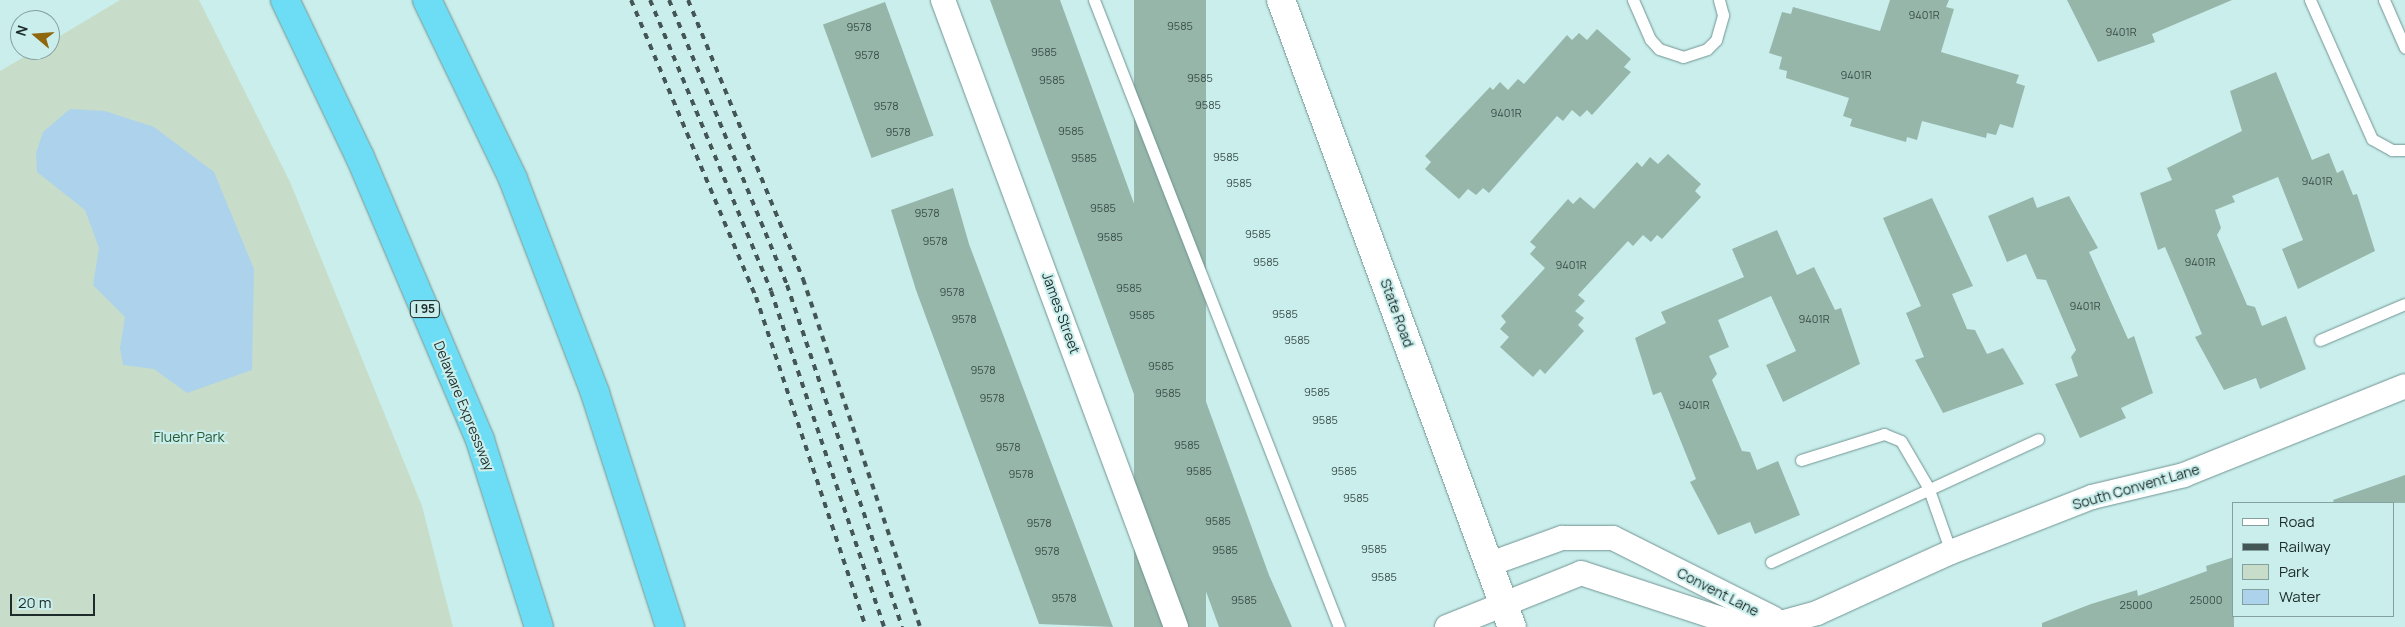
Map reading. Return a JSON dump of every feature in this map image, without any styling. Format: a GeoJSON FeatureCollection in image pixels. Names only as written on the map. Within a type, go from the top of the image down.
{"type":"FeatureCollection","features":[{"type":"Feature","properties":{"kind":"highway","name":"Delaware Expressway"},"geometry":{"type":"LineString","coordinates":[[285,0],[363,165],[480,440],[539,627]]}},
{"type":"Feature","properties":{"kind":"highway"},"geometry":{"type":"LineString","coordinates":[[428,0],[516,188],[595,393],[670,627]]}},
{"type":"Feature","properties":{"kind":"main road","name":"State Road"},"geometry":{"type":"LineString","coordinates":[[1281,0],[1508,615]]}},
{"type":"Feature","properties":{"kind":"street","name":"James Street"},"geometry":{"type":"LineString","coordinates":[[943,0],[1176,627]]}},
{"type":"Feature","properties":{"kind":"street","name":"South Convent Lane"},"geometry":{"type":"LineString","coordinates":[[1784,622],[1818,613],[1952,552],[2092,497],[2184,475],[2405,386]]}},
{"type":"Feature","properties":{"kind":"street","name":"Convent Lane"},"geometry":{"type":"LineString","coordinates":[[1490,564],[1562,538],[1612,538],[1759,614],[1784,622]]}},
{"type":"Feature","properties":{"kind":"street","name":"Convent Lane"},"geometry":{"type":"LineString","coordinates":[[1508,615],[1581,573],[1733,623],[1784,622]]}},
{"type":"Feature","properties":{"kind":"street"},"geometry":{"type":"LineString","coordinates":[[1447,627],[1508,615]]}},
{"type":"Feature","properties":{"kind":"lane"},"geometry":{"type":"LineString","coordinates":[[1094,0],[1340,627]]}},
{"type":"Feature","properties":{"kind":"lane"},"geometry":{"type":"LineString","coordinates":[[1633,0],[1650,39],[1659,49],[1683,57],[1701,52],[1716,40],[1723,15],[1719,0]]}},
{"type":"Feature","properties":{"kind":"lane"},"geometry":{"type":"LineString","coordinates":[[2310,0],[2372,139],[2392,150],[2405,150]]}},
{"type":"Feature","properties":{"kind":"lane"},"geometry":{"type":"LineString","coordinates":[[2384,0],[2405,48]]}},
{"type":"Feature","properties":{"kind":"lane"},"geometry":{"type":"LineString","coordinates":[[2320,340],[2405,304]]}},
{"type":"Feature","properties":{"kind":"lane"},"geometry":{"type":"LineString","coordinates":[[1801,460],[1884,434],[1901,441],[1928,487],[1952,552]]}},
{"type":"Feature","properties":{"kind":"lane"},"geometry":{"type":"LineString","coordinates":[[1771,562],[1928,487],[2038,439]]}},
{"type":"Feature","properties":{"kind":"green space","name":"Fluehr Park"},"geometry":{"type":"Polygon","coordinates":[[[120,0],[199,0],[290,182],[422,506],[453,627],[0,627],[0,71],[19,60],[60,60],[60,36],[120,0]]]}},
{"type":"Feature","properties":{"kind":"water"},"geometry":{"type":"Polygon","coordinates":[[[70,109],[105,111],[154,127],[214,172],[254,269],[252,370],[187,393],[154,369],[123,365],[120,348],[125,317],[93,285],[99,248],[85,210],[37,172],[36,153],[43,132],[70,109]]]}},
{"type":"Feature","properties":{"kind":"building"},"geometry":{"type":"Polygon","coordinates":[[[990,0],[1060,0],[1269,575],[1292,627],[1219,627],[990,0]]]}},
{"type":"Feature","properties":{"kind":"building"},"geometry":{"type":"Polygon","coordinates":[[[1134,0],[1206,0],[1206,627],[1134,627],[1134,0]]]}},
{"type":"Feature","properties":{"kind":"building"},"geometry":{"type":"Polygon","coordinates":[[[1890,0],[1949,0],[1946,7],[1954,9],[1941,52],[2019,75],[2016,83],[2025,86],[2013,128],[2000,124],[1996,135],[1987,133],[1986,138],[1922,121],[1917,140],[1907,137],[1906,142],[1850,126],[1852,119],[1843,116],[1849,98],[1786,78],[1787,71],[1779,69],[1782,57],[1769,53],[1782,12],[1791,14],[1793,7],[1880,31],[1890,0]]]}},
{"type":"Feature","properties":{"kind":"building"},"geometry":{"type":"Polygon","coordinates":[[[2067,0],[2232,0],[2152,34],[2155,42],[2098,62],[2067,0]]]}},
{"type":"Feature","properties":{"kind":"building"},"geometry":{"type":"Polygon","coordinates":[[[885,2],[934,135],[872,158],[823,25],[885,2]]]}},
{"type":"Feature","properties":{"kind":"building"},"geometry":{"type":"Polygon","coordinates":[[[1597,29],[1631,59],[1624,67],[1631,72],[1592,115],[1587,110],[1580,117],[1572,110],[1563,121],[1557,116],[1489,193],[1483,188],[1476,195],[1468,189],[1459,199],[1425,169],[1431,162],[1425,156],[1490,87],[1493,90],[1500,82],[1508,90],[1518,79],[1524,84],[1567,35],[1572,40],[1579,33],[1587,40],[1597,29]]]}},
{"type":"Feature","properties":{"kind":"building"},"geometry":{"type":"Polygon","coordinates":[[[2276,72],[2312,160],[2329,153],[2337,173],[2343,170],[2353,195],[2357,194],[2375,251],[2298,289],[2282,249],[2303,240],[2278,177],[2232,196],[2235,202],[2215,210],[2221,228],[2217,235],[2247,305],[2255,307],[2262,326],[2286,316],[2306,369],[2260,389],[2256,378],[2224,390],[2195,337],[2202,334],[2165,247],[2158,250],[2140,193],[2172,180],[2167,168],[2242,131],[2230,91],[2276,72]]]}},
{"type":"Feature","properties":{"kind":"building"},"geometry":{"type":"Polygon","coordinates":[[[1668,154],[1701,184],[1695,191],[1701,197],[1662,239],[1657,235],[1651,242],[1643,235],[1633,246],[1628,241],[1578,295],[1585,301],[1575,311],[1584,318],[1578,325],[1584,331],[1545,374],[1540,369],[1533,377],[1500,347],[1509,337],[1500,329],[1506,322],[1501,316],[1545,268],[1530,254],[1536,247],[1530,242],[1568,199],[1573,204],[1580,197],[1594,209],[1637,162],[1642,167],[1650,157],[1658,164],[1668,154]]]}},
{"type":"Feature","properties":{"kind":"building"},"geometry":{"type":"Polygon","coordinates":[[[953,188],[969,244],[1113,627],[1039,624],[916,290],[891,210],[953,188]]]}},
{"type":"Feature","properties":{"kind":"building"},"geometry":{"type":"Polygon","coordinates":[[[2069,196],[2098,248],[2089,252],[2128,339],[2134,336],[2153,393],[2121,408],[2126,418],[2080,438],[2055,384],[2078,376],[2071,357],[2076,350],[2046,280],[2037,279],[2026,254],[2007,262],[1988,216],[2033,197],[2037,208],[2069,196]]]}},
{"type":"Feature","properties":{"kind":"building"},"geometry":{"type":"Polygon","coordinates":[[[1932,198],[1973,286],[1952,294],[1967,329],[1975,330],[1987,354],[2003,348],[2024,384],[1943,413],[1915,360],[1924,357],[1906,313],[1921,306],[1883,218],[1932,198]]]}},
{"type":"Feature","properties":{"kind":"building"},"geometry":{"type":"Polygon","coordinates":[[[1777,230],[1797,275],[1814,267],[1835,310],[1841,308],[1860,364],[1783,402],[1766,365],[1796,351],[1771,296],[1718,320],[1729,347],[1709,356],[1717,374],[1712,380],[1742,451],[1750,452],[1757,470],[1778,461],[1800,515],[1755,534],[1750,522],[1718,535],[1690,482],[1696,479],[1661,392],[1653,395],[1635,338],[1666,323],[1661,312],[1744,277],[1732,249],[1777,230]]]}},
{"type":"Feature","properties":{"kind":"building"},"geometry":{"type":"Polygon","coordinates":[[[2405,475],[2405,503],[2334,502],[2333,500],[2405,475]]]}},
{"type":"Feature","properties":{"kind":"building"},"geometry":{"type":"Polygon","coordinates":[[[2232,558],[2232,617],[2234,617],[2234,627],[2042,627],[2042,623],[2091,604],[2137,590],[2138,596],[2207,571],[2206,566],[2232,558]]]}},
{"type":"Feature","properties":{"kind":"railway"},"geometry":{"type":"LineString","coordinates":[[631,0],[756,297],[866,627]]}},
{"type":"Feature","properties":{"kind":"railway"},"geometry":{"type":"LineString","coordinates":[[650,0],[771,291],[884,627]]}},
{"type":"Feature","properties":{"kind":"railway"},"geometry":{"type":"LineString","coordinates":[[669,0],[787,285],[902,627]]}},
{"type":"Feature","properties":{"kind":"railway"},"geometry":{"type":"LineString","coordinates":[[688,0],[803,279],[920,627]]}}]}
